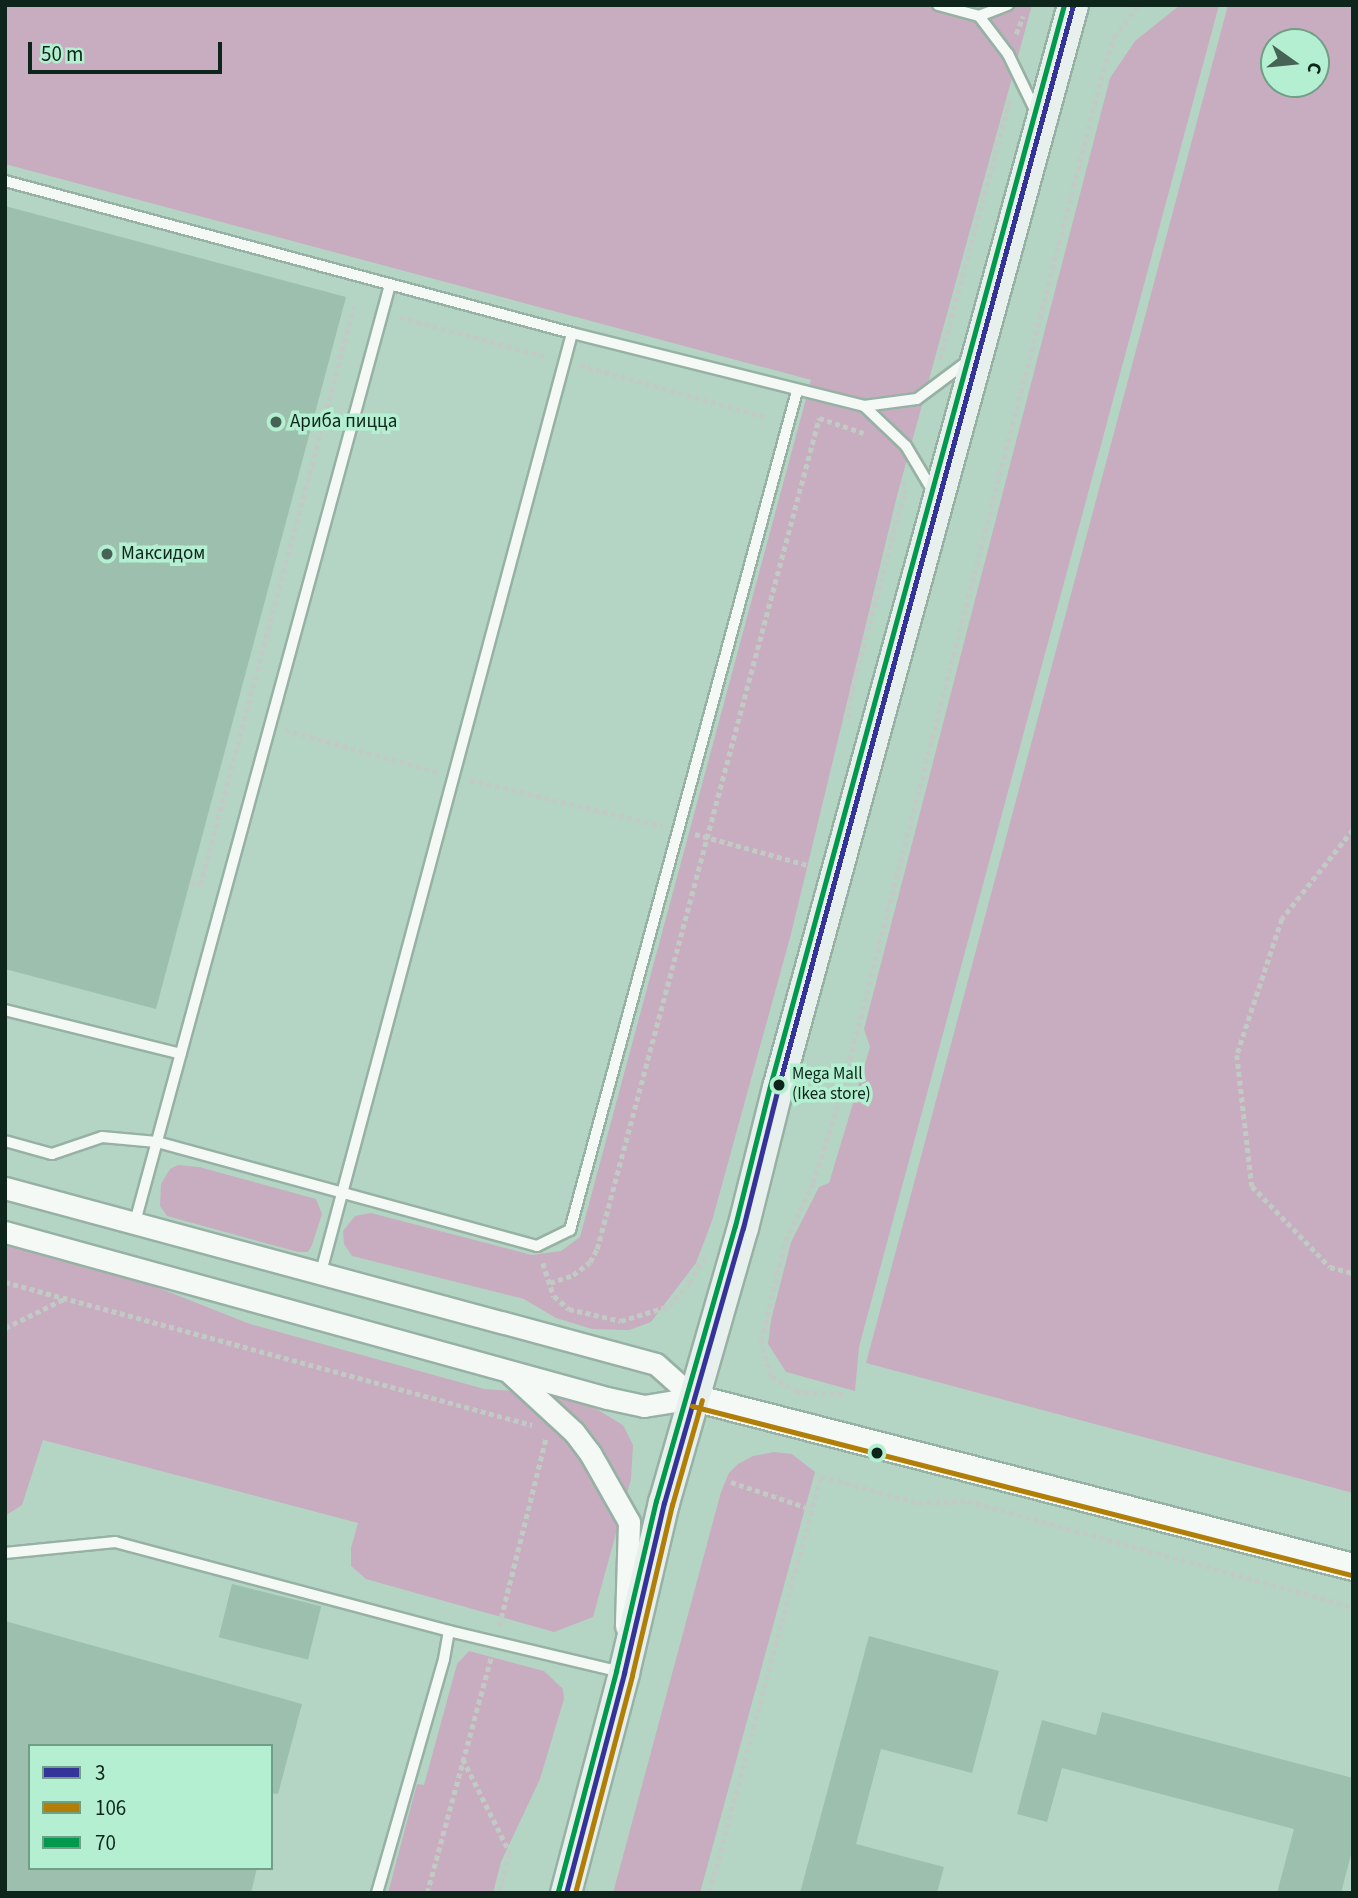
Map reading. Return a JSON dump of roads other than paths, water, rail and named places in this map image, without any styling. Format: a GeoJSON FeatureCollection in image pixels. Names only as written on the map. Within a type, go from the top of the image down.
{"type":"FeatureCollection","features":[{"type":"Feature","properties":{"kind":"main road"},"geometry":{"type":"LineString","coordinates":[[566,1893],[624,1673],[664,1503],[1073,5]]}},
{"type":"Feature","properties":{"kind":"street"},"geometry":{"type":"LineString","coordinates":[[5,1188],[656,1364],[694,1398]]}},
{"type":"Feature","properties":{"kind":"street"},"geometry":{"type":"LineString","coordinates":[[5,1231],[644,1406],[694,1398],[1353,1567]]}},
{"type":"Feature","properties":{"kind":"street"},"geometry":{"type":"LineString","coordinates":[[506,1369],[574,1432],[590,1453],[629,1522],[624,1673]]}},
{"type":"Feature","properties":{"kind":"lane"},"geometry":{"type":"LineString","coordinates":[[938,5],[979,16],[1008,5]]}},
{"type":"Feature","properties":{"kind":"lane"},"geometry":{"type":"LineString","coordinates":[[979,16],[1008,54],[1041,123]]}},
{"type":"Feature","properties":{"kind":"lane"},"geometry":{"type":"LineString","coordinates":[[5,181],[572,333],[864,406],[917,399],[979,353]]}},
{"type":"Feature","properties":{"kind":"lane"},"geometry":{"type":"LineString","coordinates":[[135,1222],[390,285]]}},
{"type":"Feature","properties":{"kind":"lane"},"geometry":{"type":"LineString","coordinates":[[321,1272],[572,333]]}},
{"type":"Feature","properties":{"kind":"lane"},"geometry":{"type":"LineString","coordinates":[[5,1141],[52,1154],[102,1137],[157,1142],[537,1245],[570,1230],[797,391]]}},
{"type":"Feature","properties":{"kind":"lane"},"geometry":{"type":"LineString","coordinates":[[864,406],[906,446],[939,501]]}},
{"type":"Feature","properties":{"kind":"lane"},"geometry":{"type":"LineString","coordinates":[[5,1010],[181,1054]]}},
{"type":"Feature","properties":{"kind":"lane"},"geometry":{"type":"LineString","coordinates":[[5,1553],[115,1542],[449,1631],[624,1673]]}},
{"type":"Feature","properties":{"kind":"lane"},"geometry":{"type":"LineString","coordinates":[[377,1893],[444,1659],[449,1631]]}},
{"type":"Feature","properties":{"kind":"place","name":"Ариба пицца"},"geometry":{"type":"Point","coordinates":[276,422]}},
{"type":"Feature","properties":{"kind":"place","name":"Максидом"},"geometry":{"type":"Point","coordinates":[107,554]}},
{"type":"Feature","properties":{"kind":"place","name":"Mega Mall (Ikea store)"},"geometry":{"type":"Point","coordinates":[779,1085]}}]}
